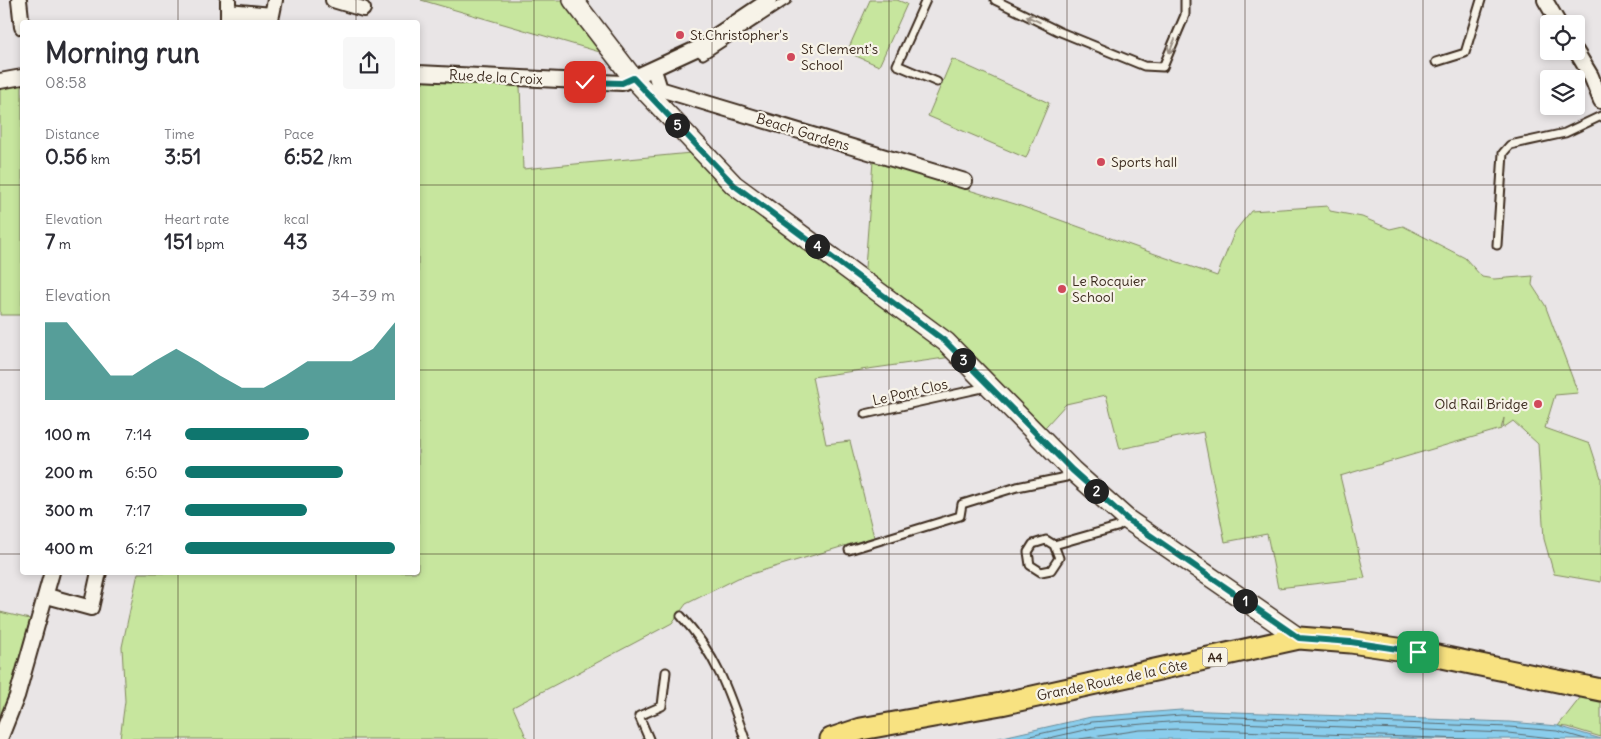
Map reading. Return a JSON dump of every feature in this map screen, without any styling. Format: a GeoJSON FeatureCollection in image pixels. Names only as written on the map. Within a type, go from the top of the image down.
{"type":"FeatureCollection","features":[{"type":"Feature","properties":{"kind":"main road"},"geometry":{"type":"LineString","coordinates":[[573,0],[633,78],[734,185],[946,342],[1072,470],[1128,520],[1299,638]]}},
{"type":"Feature","properties":{"kind":"main road","name":"Grande Route de la Côte"},"geometry":{"type":"LineString","coordinates":[[831,739],[861,729],[1001,704],[1299,638],[1351,642],[1418,652],[1601,690]]}},
{"type":"Feature","properties":{"kind":"street"},"geometry":{"type":"LineString","coordinates":[[19,0],[21,20]]}},
{"type":"Feature","properties":{"kind":"street"},"geometry":{"type":"LineString","coordinates":[[228,11],[272,15],[276,0]]}},
{"type":"Feature","properties":{"kind":"street"},"geometry":{"type":"LineString","coordinates":[[333,0],[363,9]]}},
{"type":"Feature","properties":{"kind":"street","name":"Rue de la Croix"},"geometry":{"type":"LineString","coordinates":[[420,73],[622,83],[654,70],[696,49],[769,0]]}},
{"type":"Feature","properties":{"kind":"street"},"geometry":{"type":"LineString","coordinates":[[1545,0],[1554,15]]}},
{"type":"Feature","properties":{"kind":"street"},"geometry":{"type":"LineString","coordinates":[[1581,60],[1591,76],[1601,101]]}},
{"type":"Feature","properties":{"kind":"street","name":"Beach Gardens"},"geometry":{"type":"LineString","coordinates":[[654,70],[660,89],[965,181]]}},
{"type":"Feature","properties":{"kind":"street"},"geometry":{"type":"LineString","coordinates":[[0,81],[20,77]]}},
{"type":"Feature","properties":{"kind":"street"},"geometry":{"type":"LineString","coordinates":[[0,739],[17,696],[47,596],[51,575]]}},
{"type":"Feature","properties":{"kind":"street"},"geometry":{"type":"LineString","coordinates":[[47,596],[91,608],[98,575]]}},
{"type":"Feature","properties":{"kind":"lane"},"geometry":{"type":"LineString","coordinates":[[696,49],[703,55],[787,0]]}},
{"type":"Feature","properties":{"kind":"lane"},"geometry":{"type":"LineString","coordinates":[[926,0],[897,65],[937,82]]}},
{"type":"Feature","properties":{"kind":"lane"},"geometry":{"type":"LineString","coordinates":[[995,0],[1058,31],[1144,66],[1163,67],[1185,15],[1185,0]]}},
{"type":"Feature","properties":{"kind":"lane"},"geometry":{"type":"LineString","coordinates":[[1436,62],[1465,52],[1481,0]]}},
{"type":"Feature","properties":{"kind":"lane"},"geometry":{"type":"LineString","coordinates":[[1497,244],[1503,153],[1510,145],[1565,132],[1601,116]]}},
{"type":"Feature","properties":{"kind":"lane","name":"Le Pont Clos"},"geometry":{"type":"LineString","coordinates":[[865,414],[989,386]]}},
{"type":"Feature","properties":{"kind":"lane"},"geometry":{"type":"LineString","coordinates":[[849,550],[960,516],[962,504],[1066,476],[1072,470]]}},
{"type":"Feature","properties":{"kind":"lane"},"geometry":{"type":"LineString","coordinates":[[1054,544],[1059,558],[1052,570],[1042,572],[1030,565],[1028,552],[1033,544],[1046,540],[1054,544],[1118,527],[1128,520]]}},
{"type":"Feature","properties":{"kind":"lane"},"geometry":{"type":"LineString","coordinates":[[681,616],[700,636],[713,657],[731,698],[745,739]]}},
{"type":"Feature","properties":{"kind":"lane"},"geometry":{"type":"LineString","coordinates":[[649,739],[639,716],[662,706],[666,672]]}},
{"type":"Feature","properties":{"kind":"green space"},"geometry":{"type":"Polygon","coordinates":[[[421,0],[567,0],[610,55],[421,0]]]}},
{"type":"Feature","properties":{"kind":"green space"},"geometry":{"type":"Polygon","coordinates":[[[870,0],[897,0],[907,4],[879,66],[847,52],[870,0]]]}},
{"type":"Feature","properties":{"kind":"green space"},"geometry":{"type":"Polygon","coordinates":[[[952,59],[1049,103],[1026,158],[928,116],[952,59]]]}},
{"type":"Feature","properties":{"kind":"green space"},"geometry":{"type":"Polygon","coordinates":[[[420,79],[520,85],[523,169],[691,153],[952,357],[812,377],[826,444],[850,441],[874,537],[738,578],[686,604],[672,623],[513,707],[527,739],[120,739],[125,701],[122,647],[138,575],[420,575],[420,79]]]}},
{"type":"Feature","properties":{"kind":"green space"},"geometry":{"type":"Polygon","coordinates":[[[20,83],[20,315],[0,315],[0,87],[20,83]]]}},
{"type":"Feature","properties":{"kind":"green space"},"geometry":{"type":"Polygon","coordinates":[[[873,161],[1015,204],[1217,276],[1235,231],[1251,211],[1328,206],[1330,211],[1362,217],[1390,229],[1403,226],[1465,258],[1482,277],[1494,279],[1533,276],[1532,285],[1545,305],[1578,393],[1555,395],[1545,428],[1590,444],[1601,478],[1601,582],[1554,574],[1544,539],[1538,444],[1513,421],[1503,428],[1504,418],[1501,429],[1340,476],[1365,578],[1278,588],[1267,534],[1225,542],[1203,432],[1120,449],[1106,395],[1066,404],[1038,435],[864,281],[873,161]]]}},
{"type":"Feature","properties":{"kind":"green space"},"geometry":{"type":"Polygon","coordinates":[[[0,612],[34,620],[0,731],[0,612]]]}},
{"type":"Feature","properties":{"kind":"green space"},"geometry":{"type":"Polygon","coordinates":[[[1584,693],[1601,697],[1601,737],[1568,727],[1558,726],[1584,693]]]}},
{"type":"Feature","properties":{"kind":"water"},"geometry":{"type":"Polygon","coordinates":[[[1181,710],[1509,722],[1558,726],[1601,739],[994,739],[1091,717],[1181,710]]]}},
{"type":"Feature","properties":{"kind":"place","name":"St.Christopher's"},"geometry":{"type":"Point","coordinates":[680,35]}},
{"type":"Feature","properties":{"kind":"place","name":"St Clement's School"},"geometry":{"type":"Point","coordinates":[791,57]}},
{"type":"Feature","properties":{"kind":"place","name":"Sports hall"},"geometry":{"type":"Point","coordinates":[1101,162]}},
{"type":"Feature","properties":{"kind":"place","name":"Le Rocquier School"},"geometry":{"type":"Point","coordinates":[1062,289]}},
{"type":"Feature","properties":{"kind":"place","name":"Old Rail Bridge"},"geometry":{"type":"Point","coordinates":[1538,404]}},
{"type":"Feature","properties":{"kind":"route"},"geometry":{"type":"LineString","coordinates":[[585,82],[622,83],[633,78],[734,185],[946,342],[1072,470],[1128,520],[1299,638],[1351,642],[1418,652]]}}]}
